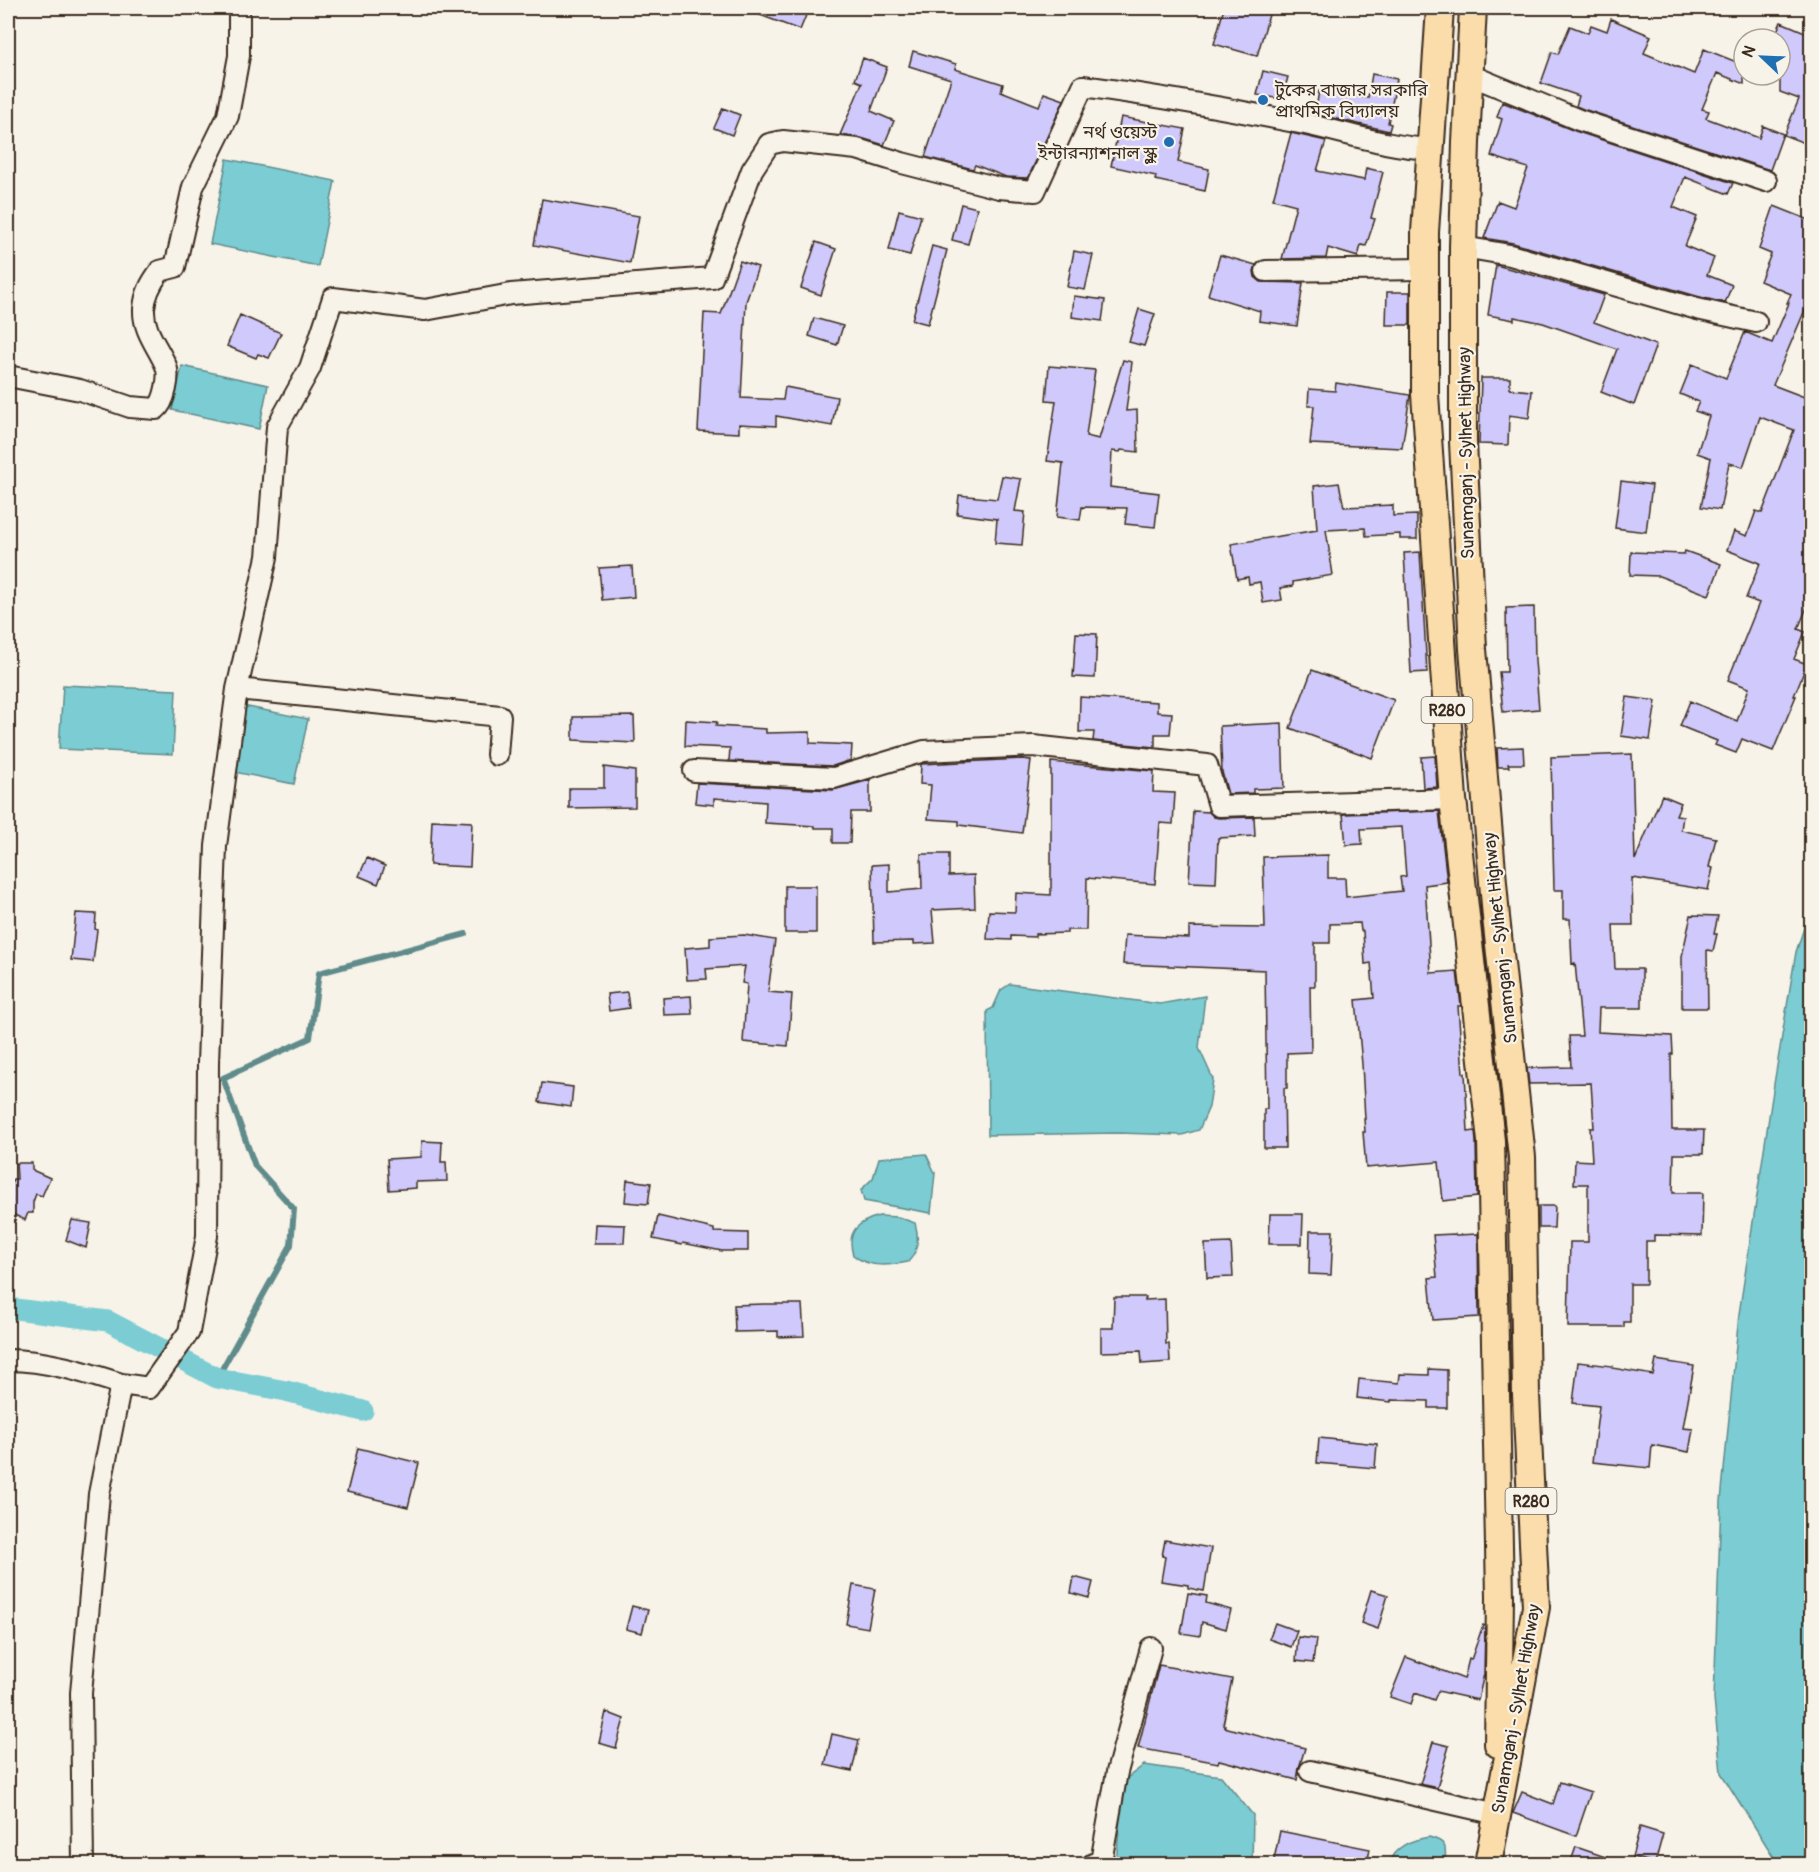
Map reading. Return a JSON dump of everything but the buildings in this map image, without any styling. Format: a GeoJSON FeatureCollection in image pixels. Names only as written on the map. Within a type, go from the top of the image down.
{"type":"FeatureCollection","features":[{"type":"Feature","properties":{"kind":"main road","name":"Sunamganj - Sylhet Highway"},"geometry":{"type":"LineString","coordinates":[[1440,8],[1425,232],[1425,394],[1453,799],[1491,1141],[1500,1597],[1497,1814]]}},
{"type":"Feature","properties":{"kind":"main road","name":"Sunamganj - Sylhet Highway"},"geometry":{"type":"LineString","coordinates":[[1473,8],[1463,247],[1462,442],[1473,649],[1496,917],[1522,1156],[1526,1395],[1536,1608],[1488,1864]]}},
{"type":"Feature","properties":{"kind":"street"},"geometry":{"type":"LineString","coordinates":[[8,376],[80,390],[130,407],[156,409],[161,405],[166,391],[167,368],[147,330],[144,310],[148,287],[159,271],[175,267],[193,186],[228,116],[239,56],[239,8]]}},
{"type":"Feature","properties":{"kind":"street"},"geometry":{"type":"LineString","coordinates":[[1470,75],[1579,120],[1766,181]]}},
{"type":"Feature","properties":{"kind":"street"},"geometry":{"type":"LineString","coordinates":[[8,1360],[27,1360],[81,1371],[121,1384],[149,1388],[189,1332],[207,1236],[208,1063],[216,846],[237,689],[267,557],[277,427],[310,368],[333,298],[424,310],[511,294],[712,278],[752,170],[769,144],[783,141],[857,149],[999,188],[1035,191],[1083,86],[1305,124],[1406,148],[1431,149]]}},
{"type":"Feature","properties":{"kind":"street"},"geometry":{"type":"LineString","coordinates":[[1463,247],[1510,255],[1697,309],[1756,322]]}},
{"type":"Feature","properties":{"kind":"street"},"geometry":{"type":"LineString","coordinates":[[1266,271],[1426,270]]}},
{"type":"Feature","properties":{"kind":"street"},"geometry":{"type":"LineString","coordinates":[[237,689],[500,716],[497,755]]}},
{"type":"Feature","properties":{"kind":"street"},"geometry":{"type":"LineString","coordinates":[[694,771],[834,778],[924,751],[1033,746],[1207,765],[1220,806],[1453,799]]}},
{"type":"Feature","properties":{"kind":"street"},"geometry":{"type":"LineString","coordinates":[[83,1864],[81,1693],[99,1494],[121,1384]]}},
{"type":"Feature","properties":{"kind":"street"},"geometry":{"type":"LineString","coordinates":[[1093,1864],[1101,1862],[1117,1772],[1151,1647]]}},
{"type":"Feature","properties":{"kind":"street"},"geometry":{"type":"LineString","coordinates":[[1310,1771],[1497,1814]]}},
{"type":"Feature","properties":{"kind":"water"},"geometry":{"type":"Polygon","coordinates":[[[227,159],[335,181],[318,266],[210,244],[227,159]]]}},
{"type":"Feature","properties":{"kind":"water"},"geometry":{"type":"Polygon","coordinates":[[[182,366],[268,385],[259,429],[172,410],[182,366]]]}},
{"type":"Feature","properties":{"kind":"water"},"geometry":{"type":"Polygon","coordinates":[[[63,685],[176,690],[173,754],[59,749],[63,685]]]}},
{"type":"Feature","properties":{"kind":"water"},"geometry":{"type":"Polygon","coordinates":[[[243,706],[308,719],[294,784],[229,771],[243,706]]]}},
{"type":"Feature","properties":{"kind":"water"},"geometry":{"type":"Polygon","coordinates":[[[1811,907],[1812,1864],[1778,1864],[1721,1773],[1714,1699],[1721,1501],[1739,1314],[1796,952],[1811,907]]]}},
{"type":"Feature","properties":{"kind":"water"},"geometry":{"type":"Polygon","coordinates":[[[1010,984],[1160,1004],[1205,996],[1199,1048],[1213,1079],[1209,1107],[1199,1130],[1182,1135],[1118,1133],[988,1135],[987,1011],[993,1008],[1001,990],[1010,984]]]}},
{"type":"Feature","properties":{"kind":"water"},"geometry":{"type":"Polygon","coordinates":[[[926,1154],[935,1173],[931,1213],[864,1201],[861,1190],[873,1178],[879,1158],[926,1154]]]}},
{"type":"Feature","properties":{"kind":"water"},"geometry":{"type":"Polygon","coordinates":[[[879,1216],[898,1217],[915,1223],[917,1244],[908,1262],[879,1265],[866,1262],[853,1255],[851,1240],[855,1229],[865,1221],[879,1216]]]}},
{"type":"Feature","properties":{"kind":"water"},"geometry":{"type":"Polygon","coordinates":[[[1144,1765],[1221,1776],[1253,1815],[1252,1864],[1116,1864],[1123,1781],[1144,1765]]]}},
{"type":"Feature","properties":{"kind":"water"},"geometry":{"type":"Polygon","coordinates":[[[1429,1837],[1443,1843],[1446,1853],[1445,1864],[1388,1864],[1399,1848],[1429,1837]]]}},
{"type":"Feature","properties":{"kind":"waterway"},"geometry":{"type":"LineString","coordinates":[[217,1378],[291,1245],[294,1209],[255,1166],[223,1078],[310,1038],[319,973],[466,934]]}},
{"type":"Feature","properties":{"kind":"waterway"},"geometry":{"type":"LineString","coordinates":[[8,1308],[108,1321],[217,1378],[286,1391],[363,1411]]}},
{"type":"Feature","properties":{"kind":"place","name":"টুকের বাজার সরকারি প্রাথমিক বিদ্যালয়"},"geometry":{"type":"Point","coordinates":[1263,100]}},
{"type":"Feature","properties":{"kind":"place","name":"নর্থ ওয়েস্ট ইন্টারন্যাশনাল স্কুল"},"geometry":{"type":"Point","coordinates":[1169,142]}}]}
